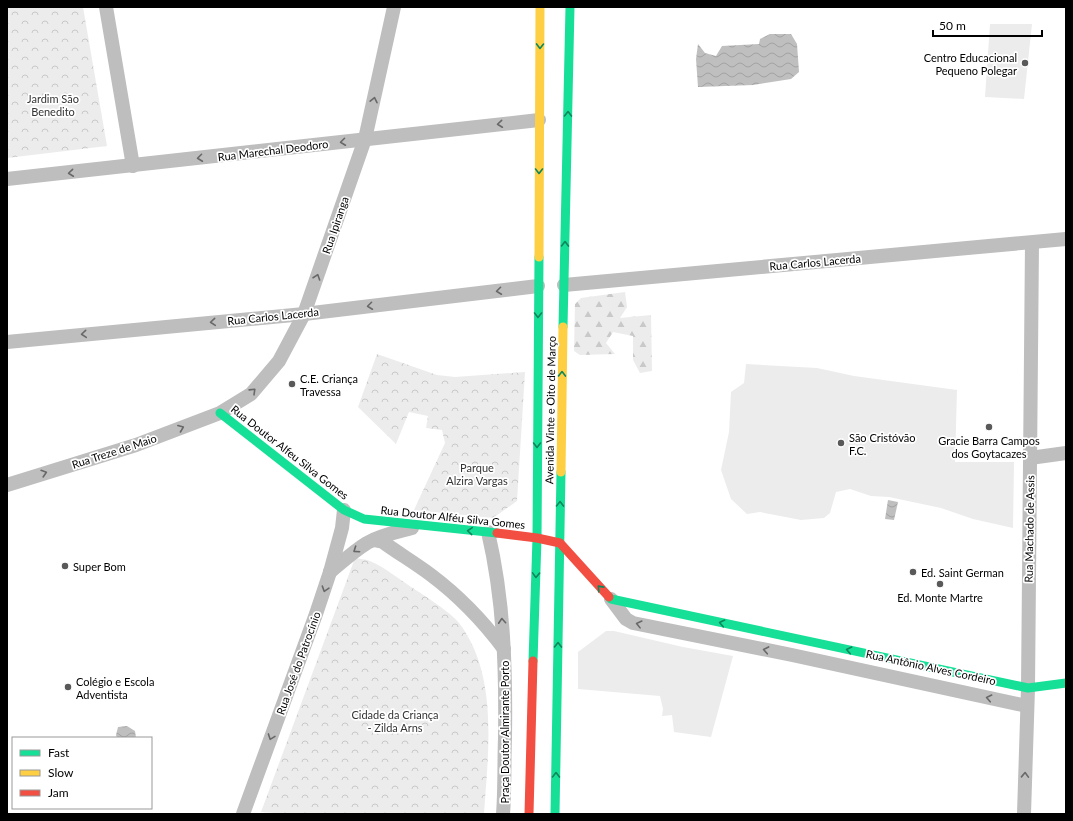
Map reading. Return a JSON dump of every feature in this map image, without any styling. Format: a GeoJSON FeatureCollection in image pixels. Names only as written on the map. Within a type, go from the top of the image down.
{"type":"FeatureCollection","features":[{"type":"Feature","properties":{"kind":"main road","name":"Avenida Vinte e Oito de Março"},"geometry":{"type":"LineString","coordinates":[[530,814],[537,538],[540,7]]}},
{"type":"Feature","properties":{"kind":"main road","name":"Avenida Vinte e Oito de Março"},"geometry":{"type":"LineString","coordinates":[[555,814],[570,7]]}},
{"type":"Feature","properties":{"kind":"main road","name":"Rua Doutor Alfeu Silva Gomes"},"geometry":{"type":"LineString","coordinates":[[220,413],[344,510]]}},
{"type":"Feature","properties":{"kind":"main road","name":"Rua Doutor Alféu Silva Gomes"},"geometry":{"type":"LineString","coordinates":[[344,510],[364,519],[537,538],[560,543]]}},
{"type":"Feature","properties":{"kind":"main road","name":"Rua Antônio Alves Cordeiro"},"geometry":{"type":"LineString","coordinates":[[560,543],[611,600],[1028,688],[1066,683]]}},
{"type":"Feature","properties":{"kind":"street"},"geometry":{"type":"LineString","coordinates":[[106,7],[133,166]]}},
{"type":"Feature","properties":{"kind":"street","name":"Rua Ipiranga"},"geometry":{"type":"LineString","coordinates":[[220,413],[251,394],[275,366],[304,314],[366,139],[394,7]]}},
{"type":"Feature","properties":{"kind":"street","name":"Rua Marechal Deodoro"},"geometry":{"type":"LineString","coordinates":[[7,180],[539,120]]}},
{"type":"Feature","properties":{"kind":"street","name":"Rua Carlos Lacerda"},"geometry":{"type":"LineString","coordinates":[[564,285],[1066,240]]}},
{"type":"Feature","properties":{"kind":"street","name":"Rua Machado de Assis"},"geometry":{"type":"LineString","coordinates":[[1024,814],[1028,688],[1032,243]]}},
{"type":"Feature","properties":{"kind":"street","name":"Rua Carlos Lacerda"},"geometry":{"type":"LineString","coordinates":[[7,342],[304,314],[538,286]]}},
{"type":"Feature","properties":{"kind":"street","name":"Rua Treze de Maio"},"geometry":{"type":"LineString","coordinates":[[7,485],[136,445],[220,413]]}},
{"type":"Feature","properties":{"kind":"street"},"geometry":{"type":"LineString","coordinates":[[1030,458],[1066,453]]}},
{"type":"Feature","properties":{"kind":"street","name":"Rua José do Patrocínio"},"geometry":{"type":"LineString","coordinates":[[243,814],[330,572],[342,528],[344,510]]}},
{"type":"Feature","properties":{"kind":"street"},"geometry":{"type":"LineString","coordinates":[[330,572],[350,554],[374,540],[418,526]]}},
{"type":"Feature","properties":{"kind":"street","name":"Praça Doutor Almirante Porto"},"geometry":{"type":"LineString","coordinates":[[488,532],[494,556],[498,583],[504,650],[505,717],[503,814]]}},
{"type":"Feature","properties":{"kind":"street","name":"Praça Doutor Almirante Porto"},"geometry":{"type":"LineString","coordinates":[[374,540],[382,542],[443,584],[476,615],[504,650]]}},
{"type":"Feature","properties":{"kind":"street","name":"Rua Antônio Alves Cordeiro"},"geometry":{"type":"LineString","coordinates":[[611,600],[626,619],[633,623],[792,655],[1027,706]]}},
{"type":"Feature","properties":{"kind":"street"},"geometry":{"type":"LineString","coordinates":[[792,655],[796,638]]}},
{"type":"Feature","properties":{"kind":"green space","name":"Jardim São Benedito"},"geometry":{"type":"Polygon","coordinates":[[[7,7],[83,7],[107,146],[7,158],[7,7]]]}},
{"type":"Feature","properties":{"kind":"green space"},"geometry":{"type":"Polygon","coordinates":[[[990,24],[1032,24],[1024,99],[985,97],[990,24]]]}},
{"type":"Feature","properties":{"kind":"green space"},"geometry":{"type":"Polygon","coordinates":[[[625,292],[627,307],[620,318],[651,315],[652,371],[640,373],[633,360],[633,336],[613,332],[606,343],[615,354],[580,355],[574,351],[575,304],[581,298],[625,292]]]}},
{"type":"Feature","properties":{"kind":"green space","name":"Parque Alzira Vargas"},"geometry":{"type":"Polygon","coordinates":[[[377,354],[437,375],[455,377],[525,372],[517,501],[493,518],[414,510],[445,443],[442,430],[426,428],[428,416],[409,412],[396,444],[358,407],[377,354]]]}},
{"type":"Feature","properties":{"kind":"green space","name":"São Cristóvão F.C."},"geometry":{"type":"Polygon","coordinates":[[[746,364],[817,368],[854,376],[957,390],[955,462],[1014,462],[1013,528],[973,519],[941,508],[889,497],[871,496],[850,489],[836,492],[830,513],[824,518],[801,520],[760,512],[747,514],[731,499],[721,470],[729,432],[731,392],[744,383],[746,364]]]}},
{"type":"Feature","properties":{"kind":"green space","name":"Cidade da Criança - Zilda Arns"},"geometry":{"type":"Polygon","coordinates":[[[355,558],[368,560],[380,566],[450,614],[459,623],[472,644],[480,666],[486,690],[488,715],[484,814],[287,814],[261,812],[355,558]]]}},
{"type":"Feature","properties":{"kind":"green space"},"geometry":{"type":"Polygon","coordinates":[[[606,631],[614,631],[683,647],[733,656],[711,737],[674,732],[672,715],[662,716],[663,709],[660,696],[578,689],[578,652],[606,631]]]}},
{"type":"Feature","properties":{"kind":"water"},"geometry":{"type":"Polygon","coordinates":[[[770,34],[791,34],[797,44],[799,72],[791,79],[753,85],[698,87],[696,59],[698,44],[705,53],[716,56],[722,46],[759,44],[760,39],[770,34]]]}},
{"type":"Feature","properties":{"kind":"water"},"geometry":{"type":"Polygon","coordinates":[[[888,500],[898,502],[894,520],[885,519],[888,500]]]}},
{"type":"Feature","properties":{"kind":"water"},"geometry":{"type":"Polygon","coordinates":[[[127,726],[135,731],[136,737],[117,737],[118,727],[127,726]]]}},
{"type":"Feature","properties":{"kind":"traffic: fast"},"geometry":{"type":"LineString","coordinates":[[563,327],[570,7]]}},
{"type":"Feature","properties":{"kind":"traffic: fast"},"geometry":{"type":"LineString","coordinates":[[533,661],[537,538],[539,257]]}},
{"type":"Feature","properties":{"kind":"traffic: fast"},"geometry":{"type":"LineString","coordinates":[[220,413],[344,510],[364,519],[497,533]]}},
{"type":"Feature","properties":{"kind":"traffic: fast"},"geometry":{"type":"LineString","coordinates":[[555,814],[561,472]]}},
{"type":"Feature","properties":{"kind":"traffic: fast"},"geometry":{"type":"LineString","coordinates":[[609,597],[611,599],[1028,688],[1066,683]]}},
{"type":"Feature","properties":{"kind":"traffic: slow"},"geometry":{"type":"LineString","coordinates":[[539,257],[540,7]]}},
{"type":"Feature","properties":{"kind":"traffic: slow"},"geometry":{"type":"LineString","coordinates":[[561,472],[563,327]]}},
{"type":"Feature","properties":{"kind":"traffic: jam"},"geometry":{"type":"LineString","coordinates":[[497,533],[537,538],[560,543],[609,597]]}},
{"type":"Feature","properties":{"kind":"traffic: jam"},"geometry":{"type":"LineString","coordinates":[[529,814],[533,661]]}},
{"type":"Feature","properties":{"kind":"place","name":"Centro Educacional Pequeno Polegar"},"geometry":{"type":"Point","coordinates":[1025,63]}},
{"type":"Feature","properties":{"kind":"place","name":"C.E. Criança Travessa"},"geometry":{"type":"Point","coordinates":[292,384]}},
{"type":"Feature","properties":{"kind":"place","name":"Gracie Barra Campos dos Goytacazes"},"geometry":{"type":"Point","coordinates":[989,427]}},
{"type":"Feature","properties":{"kind":"place","name":"São Cristóvão F.C."},"geometry":{"type":"Point","coordinates":[841,443]}},
{"type":"Feature","properties":{"kind":"place","name":"Super Bom"},"geometry":{"type":"Point","coordinates":[65,566]}},
{"type":"Feature","properties":{"kind":"place","name":"Ed. Saint German"},"geometry":{"type":"Point","coordinates":[913,572]}},
{"type":"Feature","properties":{"kind":"place","name":"Ed. Monte Martre"},"geometry":{"type":"Point","coordinates":[940,584]}},
{"type":"Feature","properties":{"kind":"place","name":"Colégio e Escola Adventista"},"geometry":{"type":"Point","coordinates":[68,687]}}]}
